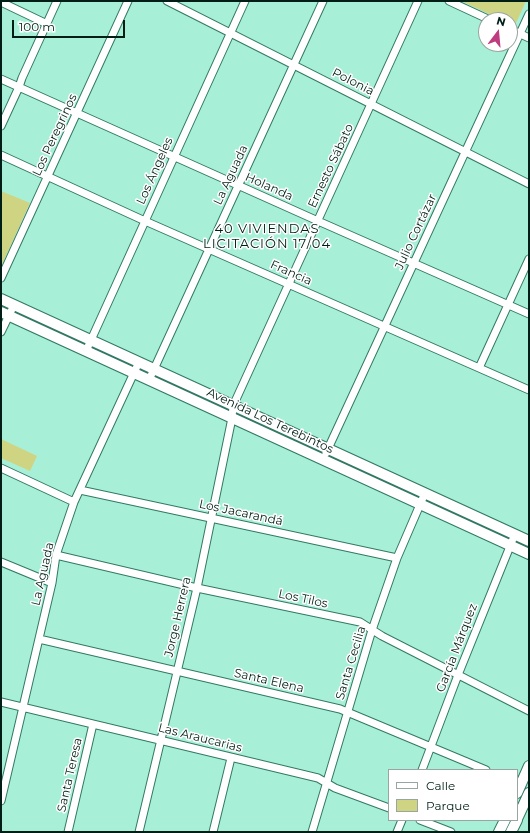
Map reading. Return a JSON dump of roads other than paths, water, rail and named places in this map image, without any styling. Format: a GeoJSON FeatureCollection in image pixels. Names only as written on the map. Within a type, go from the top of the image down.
{"type":"FeatureCollection","features":[{"type":"Feature","properties":{"kind":"main road","name":"Avenida Los Terebintos"},"geometry":{"type":"LineString","coordinates":[[1,299],[529,541]]}},
{"type":"Feature","properties":{"kind":"main road","name":"Avenida Los Terebintos"},"geometry":{"type":"LineString","coordinates":[[5,314],[529,554]]}},
{"type":"Feature","properties":{"kind":"main road"},"geometry":{"type":"LineString","coordinates":[[521,787],[529,766]]}},
{"type":"Feature","properties":{"kind":"main road"},"geometry":{"type":"LineString","coordinates":[[518,818],[529,793]]}},
{"type":"Feature","properties":{"kind":"main road"},"geometry":{"type":"LineString","coordinates":[[499,832],[504,821]]}},
{"type":"Feature","properties":{"kind":"main road"},"geometry":{"type":"LineString","coordinates":[[511,832],[516,821]]}},
{"type":"Feature","properties":{"kind":"street"},"geometry":{"type":"LineString","coordinates":[[1,126],[57,1]]}},
{"type":"Feature","properties":{"kind":"street","name":"Los Peregrinos"},"geometry":{"type":"LineString","coordinates":[[1,278],[128,1]]}},
{"type":"Feature","properties":{"kind":"street","name":"Polonia"},"geometry":{"type":"LineString","coordinates":[[167,1],[231,32],[529,184]]}},
{"type":"Feature","properties":{"kind":"street","name":"Los Ángeles"},"geometry":{"type":"LineString","coordinates":[[86,351],[245,1]]}},
{"type":"Feature","properties":{"kind":"street","name":"La Aguada"},"geometry":{"type":"LineString","coordinates":[[149,380],[323,1]]}},
{"type":"Feature","properties":{"kind":"street","name":"Ernesto Sábato"},"geometry":{"type":"LineString","coordinates":[[234,406],[418,1]]}},
{"type":"Feature","properties":{"kind":"street"},"geometry":{"type":"LineString","coordinates":[[449,1],[478,14]]}},
{"type":"Feature","properties":{"kind":"street"},"geometry":{"type":"LineString","coordinates":[[1,2],[47,24]]}},
{"type":"Feature","properties":{"kind":"street","name":"Julio Cortázar"},"geometry":{"type":"LineString","coordinates":[[323,459],[529,14]]}},
{"type":"Feature","properties":{"kind":"street"},"geometry":{"type":"LineString","coordinates":[[520,34],[529,38]]}},
{"type":"Feature","properties":{"kind":"street","name":"Holanda"},"geometry":{"type":"LineString","coordinates":[[1,79],[529,314]]}},
{"type":"Feature","properties":{"kind":"street","name":"Francia"},"geometry":{"type":"LineString","coordinates":[[1,155],[145,221],[529,390]]}},
{"type":"Feature","properties":{"kind":"street"},"geometry":{"type":"LineString","coordinates":[[479,368],[529,259]]}},
{"type":"Feature","properties":{"kind":"street"},"geometry":{"type":"LineString","coordinates":[[1,332],[5,314],[14,305]]}},
{"type":"Feature","properties":{"kind":"street","name":"La Aguada"},"geometry":{"type":"LineString","coordinates":[[1,801],[52,583],[56,555],[74,502],[139,362]]}},
{"type":"Feature","properties":{"kind":"street","name":"Jorge Herrera"},"geometry":{"type":"LineString","coordinates":[[139,832],[197,588],[234,406]]}},
{"type":"Feature","properties":{"kind":"street"},"geometry":{"type":"LineString","coordinates":[[1,468],[74,502]]}},
{"type":"Feature","properties":{"kind":"street","name":"Los Jacarandá"},"geometry":{"type":"LineString","coordinates":[[80,490],[397,558]]}},
{"type":"Feature","properties":{"kind":"street","name":"Santa Cecilia"},"geometry":{"type":"LineString","coordinates":[[312,832],[372,630],[397,558],[425,493]]}},
{"type":"Feature","properties":{"kind":"street","name":"García Márquez"},"geometry":{"type":"LineString","coordinates":[[422,769],[458,675],[515,534]]}},
{"type":"Feature","properties":{"kind":"street","name":"Los Tilos"},"geometry":{"type":"LineString","coordinates":[[56,555],[197,588],[360,622],[382,636],[529,711]]}},
{"type":"Feature","properties":{"kind":"street"},"geometry":{"type":"LineString","coordinates":[[1,562],[52,583]]}},
{"type":"Feature","properties":{"kind":"street","name":"Santa Elena"},"geometry":{"type":"LineString","coordinates":[[39,639],[340,709],[484,769]]}},
{"type":"Feature","properties":{"kind":"street","name":"Las Araucarias"},"geometry":{"type":"LineString","coordinates":[[1,702],[318,778],[335,788],[388,808]]}},
{"type":"Feature","properties":{"kind":"street","name":"Santa Teresa"},"geometry":{"type":"LineString","coordinates":[[68,832],[93,724]]}},
{"type":"Feature","properties":{"kind":"street"},"geometry":{"type":"LineString","coordinates":[[213,832],[231,758]]}},
{"type":"Feature","properties":{"kind":"street"},"geometry":{"type":"LineString","coordinates":[[397,832],[402,821]]}},
{"type":"Feature","properties":{"kind":"street"},"geometry":{"type":"LineString","coordinates":[[423,821],[451,832]]}},
{"type":"Feature","properties":{"kind":"district","name":"40 VIVIENDAS LICITACIÓN 17/04"},"geometry":{"type":"Point","coordinates":[267,236]}}]}
